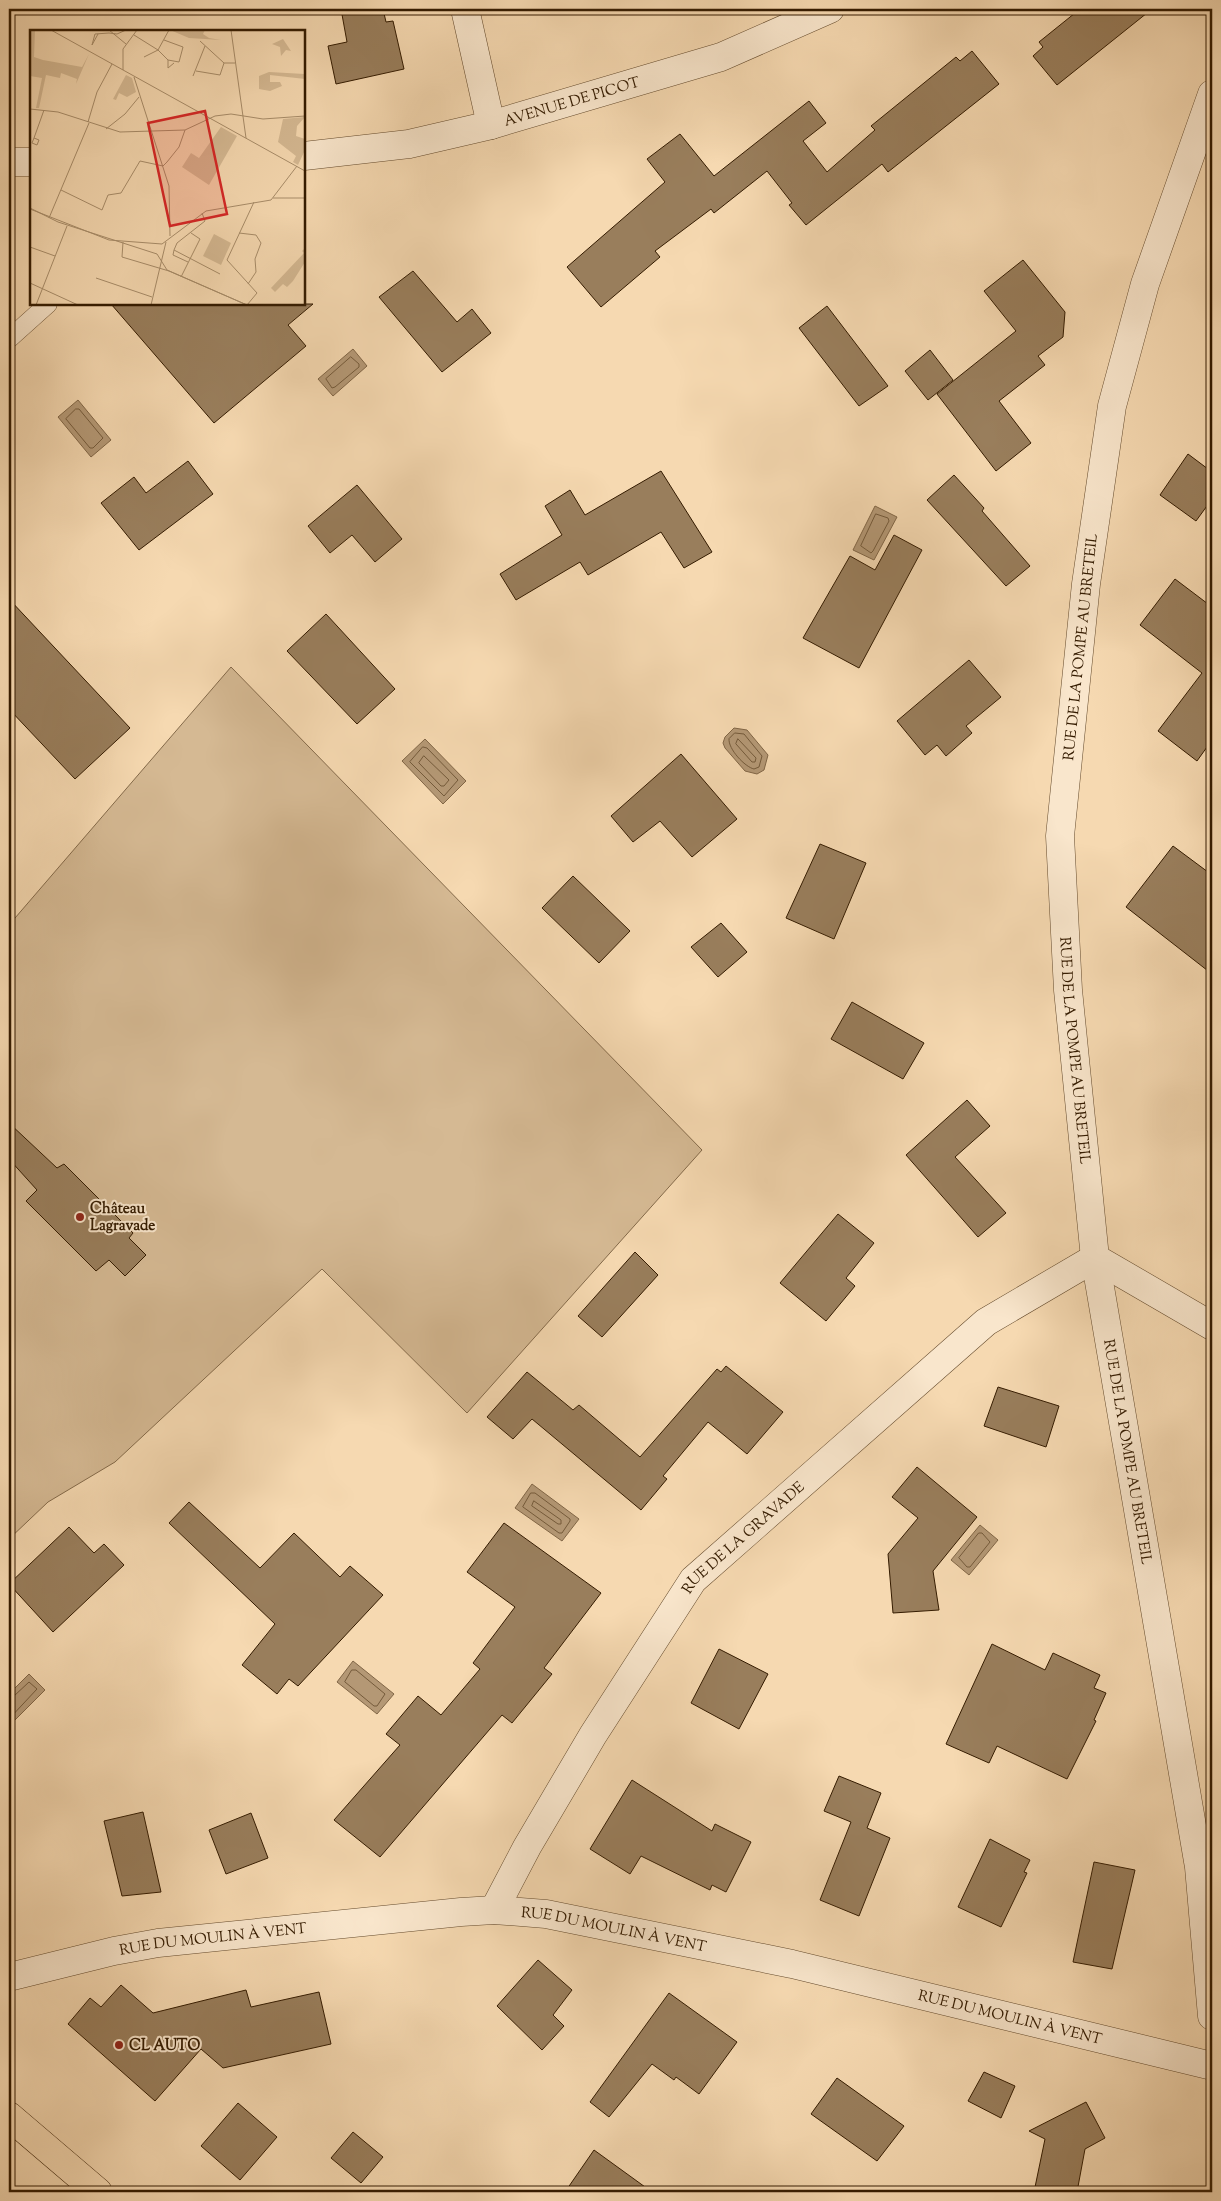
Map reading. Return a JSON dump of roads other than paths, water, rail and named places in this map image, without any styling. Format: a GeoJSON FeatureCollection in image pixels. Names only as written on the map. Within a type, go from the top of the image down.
{"type":"FeatureCollection","features":[{"type":"Feature","properties":{"kind":"main road"},"geometry":{"type":"LineString","coordinates":[[9,2116],[98,2192]]}},
{"type":"Feature","properties":{"kind":"street"},"geometry":{"type":"LineString","coordinates":[[465,9],[491,124]]}},
{"type":"Feature","properties":{"kind":"street","name":"AVENUE DE PICOT"},"geometry":{"type":"LineString","coordinates":[[305,156],[409,144],[491,124],[721,57],[830,9]]}},
{"type":"Feature","properties":{"kind":"street","name":"RUE DE LA POMPE AU BRETEIL"},"geometry":{"type":"LineString","coordinates":[[1212,94],[1145,284],[1112,406],[1086,584],[1060,836],[1068,990],[1095,1258],[1198,1867],[1212,2016]]}},
{"type":"Feature","properties":{"kind":"street"},"geometry":{"type":"LineString","coordinates":[[9,162],[30,162]]}},
{"type":"Feature","properties":{"kind":"street"},"geometry":{"type":"LineString","coordinates":[[1095,1258],[1212,1326]]}},
{"type":"Feature","properties":{"kind":"street","name":"RUE DE LA GRAVADE"},"geometry":{"type":"LineString","coordinates":[[494,1910],[527,1848],[593,1736],[694,1580],[986,1322],[1095,1258]]}},
{"type":"Feature","properties":{"kind":"street","name":"RUE DU MOULIN À VENT"},"geometry":{"type":"LineString","coordinates":[[9,1977],[114,1951],[158,1943],[494,1910],[546,1914],[792,1964],[1212,2066]]}},
{"type":"Feature","properties":{"kind":"lane"},"geometry":{"type":"LineString","coordinates":[[9,339],[47,305]]}},
{"type":"Feature","properties":{"kind":"water"},"geometry":{"type":"Polygon","coordinates":[[[353,349],[367,366],[333,396],[318,379],[353,349]]]}},
{"type":"Feature","properties":{"kind":"water"},"geometry":{"type":"Polygon","coordinates":[[[78,400],[111,440],[91,457],[58,417],[78,400]]]}},
{"type":"Feature","properties":{"kind":"water"},"geometry":{"type":"Polygon","coordinates":[[[875,506],[897,517],[874,560],[853,550],[875,506]]]}},
{"type":"Feature","properties":{"kind":"water"},"geometry":{"type":"Polygon","coordinates":[[[734,728],[747,730],[768,755],[764,770],[757,774],[745,771],[725,748],[723,743],[725,737],[734,728]]]}},
{"type":"Feature","properties":{"kind":"water"},"geometry":{"type":"Polygon","coordinates":[[[425,739],[466,781],[443,804],[402,761],[425,739]]]}},
{"type":"Feature","properties":{"kind":"water"},"geometry":{"type":"Polygon","coordinates":[[[532,1484],[579,1519],[562,1541],[515,1508],[532,1484]]]}},
{"type":"Feature","properties":{"kind":"water"},"geometry":{"type":"Polygon","coordinates":[[[980,1525],[998,1540],[969,1575],[951,1560],[980,1525]]]}},
{"type":"Feature","properties":{"kind":"water"},"geometry":{"type":"Polygon","coordinates":[[[353,1661],[394,1694],[377,1714],[337,1682],[353,1661]]]}},
{"type":"Feature","properties":{"kind":"water"},"geometry":{"type":"Polygon","coordinates":[[[29,1674],[45,1690],[9,1726],[9,1694],[29,1674]]]}},
{"type":"Feature","properties":{"kind":"place","name":"Château Lagravade"},"geometry":{"type":"Point","coordinates":[80,1217]}},
{"type":"Feature","properties":{"kind":"place","name":"CL AUTO"},"geometry":{"type":"Point","coordinates":[119,2045]}}]}
